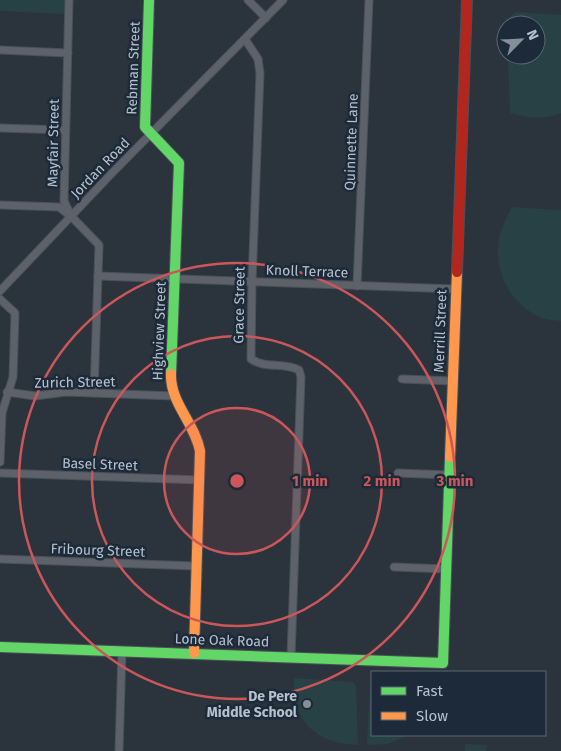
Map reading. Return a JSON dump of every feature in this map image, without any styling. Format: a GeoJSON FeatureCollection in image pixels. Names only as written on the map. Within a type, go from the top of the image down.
{"type":"FeatureCollection","features":[{"type":"Feature","properties":{"kind":"street","name":"Mayfair Street"},"geometry":{"type":"LineString","coordinates":[[69,0],[64,201],[71,216],[100,245],[94,393]]}},
{"type":"Feature","properties":{"kind":"street","name":"Rebman Street"},"geometry":{"type":"LineString","coordinates":[[149,0],[145,127],[150,135]]}},
{"type":"Feature","properties":{"kind":"street"},"geometry":{"type":"LineString","coordinates":[[248,0],[266,18]]}},
{"type":"Feature","properties":{"kind":"street","name":"Jordan Road"},"geometry":{"type":"LineString","coordinates":[[0,291],[150,135],[284,0]]}},
{"type":"Feature","properties":{"kind":"street","name":"Quinnette Lane"},"geometry":{"type":"LineString","coordinates":[[357,286],[369,0]]}},
{"type":"Feature","properties":{"kind":"street","name":"Merrill Street"},"geometry":{"type":"LineString","coordinates":[[443,663],[455,289],[467,0]]}},
{"type":"Feature","properties":{"kind":"street","name":"Grace Street"},"geometry":{"type":"LineString","coordinates":[[245,39],[258,59],[260,73],[252,282],[252,359],[257,363],[293,366],[299,370],[301,377],[290,657]]}},
{"type":"Feature","properties":{"kind":"street"},"geometry":{"type":"LineString","coordinates":[[0,50],[68,53]]}},
{"type":"Feature","properties":{"kind":"street"},"geometry":{"type":"LineString","coordinates":[[0,128],[65,130]]}},
{"type":"Feature","properties":{"kind":"street","name":"Highview Street"},"geometry":{"type":"LineString","coordinates":[[150,135],[179,163],[171,383],[174,396],[198,441],[199,480],[194,653]]}},
{"type":"Feature","properties":{"kind":"street"},"geometry":{"type":"LineString","coordinates":[[0,205],[59,207],[71,216]]}},
{"type":"Feature","properties":{"kind":"street","name":"Knoll Terrace"},"geometry":{"type":"LineString","coordinates":[[98,276],[455,289]]}},
{"type":"Feature","properties":{"kind":"street"},"geometry":{"type":"LineString","coordinates":[[0,299],[15,313],[13,377],[2,413],[0,462]]}},
{"type":"Feature","properties":{"kind":"street"},"geometry":{"type":"LineString","coordinates":[[402,379],[452,381]]}},
{"type":"Feature","properties":{"kind":"street","name":"Zurich Street"},"geometry":{"type":"LineString","coordinates":[[7,392],[35,396],[66,392],[174,396]]}},
{"type":"Feature","properties":{"kind":"street","name":"Basel Street"},"geometry":{"type":"LineString","coordinates":[[0,473],[199,480]]}},
{"type":"Feature","properties":{"kind":"street"},"geometry":{"type":"LineString","coordinates":[[398,474],[449,475]]}},
{"type":"Feature","properties":{"kind":"street","name":"Fribourg Street"},"geometry":{"type":"LineString","coordinates":[[0,559],[196,566]]}},
{"type":"Feature","properties":{"kind":"street"},"geometry":{"type":"LineString","coordinates":[[394,568],[446,569]]}},
{"type":"Feature","properties":{"kind":"street","name":"Lone Oak Road"},"geometry":{"type":"LineString","coordinates":[[0,646],[443,663]]}},
{"type":"Feature","properties":{"kind":"street"},"geometry":{"type":"LineString","coordinates":[[119,751],[122,651]]}},
{"type":"Feature","properties":{"kind":"green space"},"geometry":{"type":"Polygon","coordinates":[[[0,0],[66,0],[65,14],[0,11],[0,0]]]}},
{"type":"Feature","properties":{"kind":"green space"},"geometry":{"type":"Polygon","coordinates":[[[516,12],[561,15],[561,113],[536,118],[510,113],[508,65],[546,65],[546,15],[512,15],[516,12]]]}},
{"type":"Feature","properties":{"kind":"green space"},"geometry":{"type":"Polygon","coordinates":[[[512,207],[561,210],[561,321],[542,318],[521,305],[513,296],[502,275],[498,251],[499,239],[512,207]]]}},
{"type":"Feature","properties":{"kind":"green space"},"geometry":{"type":"Polygon","coordinates":[[[294,678],[353,682],[356,686],[358,745],[343,744],[330,740],[319,735],[309,727],[302,718],[297,706],[294,693],[294,678]]]}},
{"type":"Feature","properties":{"kind":"green space"},"geometry":{"type":"Polygon","coordinates":[[[370,685],[371,736],[406,736],[388,744],[367,745],[370,685]]]}},
{"type":"Feature","properties":{"kind":"green space"},"geometry":{"type":"Polygon","coordinates":[[[465,744],[487,745],[486,751],[465,751],[465,744]]]}},
{"type":"Feature","properties":{"kind":"traffic: fast"},"geometry":{"type":"LineString","coordinates":[[149,0],[145,127],[179,163],[171,374]]}},
{"type":"Feature","properties":{"kind":"traffic: fast"},"geometry":{"type":"LineString","coordinates":[[0,647],[443,663],[450,457]]}},
{"type":"Feature","properties":{"kind":"traffic: slow"},"geometry":{"type":"LineString","coordinates":[[450,457],[457,272]]}},
{"type":"Feature","properties":{"kind":"traffic: slow"},"geometry":{"type":"LineString","coordinates":[[171,374],[174,394],[193,431],[200,451],[194,653]]}},
{"type":"Feature","properties":{"kind":"traffic: jam"},"geometry":{"type":"LineString","coordinates":[[457,272],[467,0]]}},
{"type":"Feature","properties":{"kind":"place","name":"De Pere Middle School"},"geometry":{"type":"Point","coordinates":[307,704]}}]}
